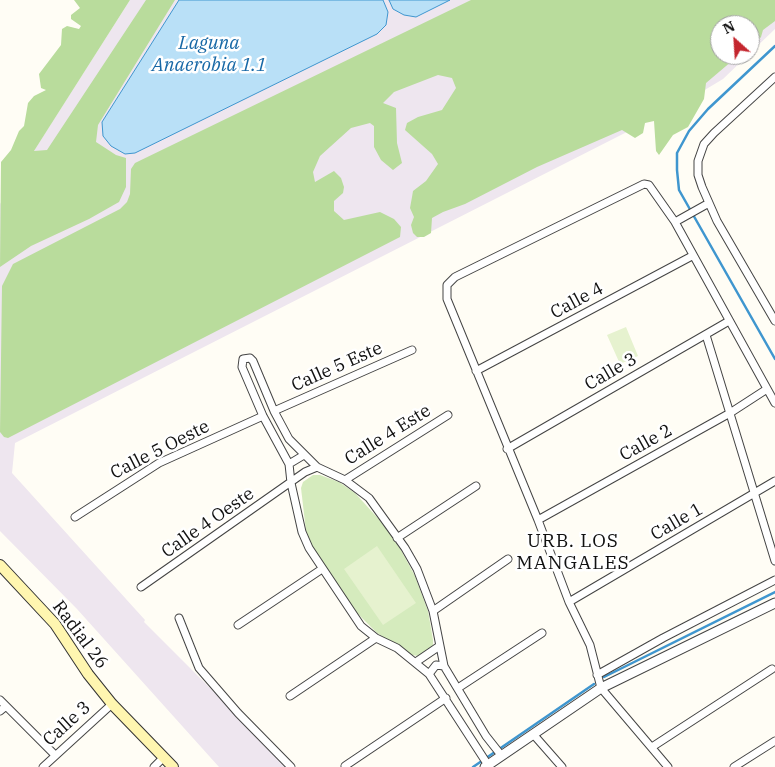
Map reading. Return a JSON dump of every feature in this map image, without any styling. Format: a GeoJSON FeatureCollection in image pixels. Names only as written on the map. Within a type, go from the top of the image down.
{"type":"FeatureCollection","features":[{"type":"Feature","properties":{"kind":"main road","name":"Radial 26"},"geometry":{"type":"LineString","coordinates":[[0,565],[55,624],[88,674],[112,704],[173,767]]}},
{"type":"Feature","properties":{"kind":"street"},"geometry":{"type":"LineString","coordinates":[[775,77],[704,144],[698,160],[698,175],[706,205],[775,321]]}},
{"type":"Feature","properties":{"kind":"street"},"geometry":{"type":"LineString","coordinates":[[668,767],[601,688],[590,645],[569,602],[538,520],[446,299],[447,285],[455,277],[644,184],[653,188],[675,222],[692,256],[775,403]]}},
{"type":"Feature","properties":{"kind":"street"},"geometry":{"type":"LineString","coordinates":[[675,222],[706,205]]}},
{"type":"Feature","properties":{"kind":"street","name":"Calle 4"},"geometry":{"type":"LineString","coordinates":[[476,371],[692,256]]}},
{"type":"Feature","properties":{"kind":"street","name":"Calle 3"},"geometry":{"type":"LineString","coordinates":[[507,448],[729,321]]}},
{"type":"Feature","properties":{"kind":"street"},"geometry":{"type":"LineString","coordinates":[[706,335],[775,561]]}},
{"type":"Feature","properties":{"kind":"street","name":"Calle 5 Este"},"geometry":{"type":"LineString","coordinates":[[274,411],[412,350]]}},
{"type":"Feature","properties":{"kind":"street"},"geometry":{"type":"LineString","coordinates":[[498,752],[444,666],[438,648],[432,611],[417,569],[369,498],[345,480],[317,467],[289,439],[274,411],[253,361],[250,358],[245,358],[242,361],[242,367],[263,416],[289,464],[291,483],[302,532],[322,568],[356,621],[376,638],[396,648],[416,662],[429,674],[486,762],[498,752],[533,734],[601,688],[775,603]]}},
{"type":"Feature","properties":{"kind":"street","name":"Calle 2"},"geometry":{"type":"LineString","coordinates":[[538,520],[730,413],[767,389]]}},
{"type":"Feature","properties":{"kind":"street","name":"Calle 4 Este"},"geometry":{"type":"LineString","coordinates":[[345,480],[448,415]]}},
{"type":"Feature","properties":{"kind":"street","name":"Calle 5 Oeste"},"geometry":{"type":"LineString","coordinates":[[75,518],[158,464],[263,416]]}},
{"type":"Feature","properties":{"kind":"street"},"geometry":{"type":"LineString","coordinates":[[289,464],[304,455]]}},
{"type":"Feature","properties":{"kind":"street","name":"Calle 4 Oeste"},"geometry":{"type":"LineString","coordinates":[[142,587],[305,472],[317,467]]}},
{"type":"Feature","properties":{"kind":"street","name":"Calle 1"},"geometry":{"type":"LineString","coordinates":[[569,602],[775,481]]}},
{"type":"Feature","properties":{"kind":"street"},"geometry":{"type":"LineString","coordinates":[[397,538],[476,486]]}},
{"type":"Feature","properties":{"kind":"street"},"geometry":{"type":"LineString","coordinates":[[432,611],[508,559]]}},
{"type":"Feature","properties":{"kind":"street"},"geometry":{"type":"LineString","coordinates":[[238,625],[322,568]]}},
{"type":"Feature","properties":{"kind":"street"},"geometry":{"type":"LineString","coordinates":[[597,675],[663,638],[775,580]]}},
{"type":"Feature","properties":{"kind":"street"},"geometry":{"type":"LineString","coordinates":[[180,618],[198,668],[238,713],[291,767]]}},
{"type":"Feature","properties":{"kind":"street"},"geometry":{"type":"LineString","coordinates":[[458,688],[542,633]]}},
{"type":"Feature","properties":{"kind":"street"},"geometry":{"type":"LineString","coordinates":[[290,696],[376,638]]}},
{"type":"Feature","properties":{"kind":"street"},"geometry":{"type":"LineString","coordinates":[[416,662],[438,648]]}},
{"type":"Feature","properties":{"kind":"street"},"geometry":{"type":"LineString","coordinates":[[429,674],[436,665],[444,666]]}},
{"type":"Feature","properties":{"kind":"street"},"geometry":{"type":"LineString","coordinates":[[652,747],[772,669]]}},
{"type":"Feature","properties":{"kind":"street"},"geometry":{"type":"LineString","coordinates":[[345,766],[446,698]]}},
{"type":"Feature","properties":{"kind":"street","name":"Calle 3"},"geometry":{"type":"LineString","coordinates":[[43,767],[112,704]]}},
{"type":"Feature","properties":{"kind":"street"},"geometry":{"type":"LineString","coordinates":[[2,706],[55,755]]}},
{"type":"Feature","properties":{"kind":"street"},"geometry":{"type":"LineString","coordinates":[[533,734],[562,767]]}},
{"type":"Feature","properties":{"kind":"street"},"geometry":{"type":"LineString","coordinates":[[734,767],[775,742]]}},
{"type":"Feature","properties":{"kind":"street"},"geometry":{"type":"LineString","coordinates":[[154,767],[164,757]]}},
{"type":"Feature","properties":{"kind":"shaded area"},"geometry":{"type":"Polygon","coordinates":[[[130,0],[775,0],[775,29],[760,43],[760,15],[710,15],[710,65],[738,65],[723,79],[678,106],[15,443],[12,473],[145,620],[144,622],[289,767],[219,767],[77,609],[0,531],[0,204],[130,0]]]}},
{"type":"Feature","properties":{"kind":"green space"},"geometry":{"type":"Polygon","coordinates":[[[74,0],[130,0],[34,151],[47,150],[146,0],[175,0],[98,125],[96,142],[116,155],[126,158],[126,187],[119,202],[89,219],[31,246],[0,267],[1,162],[11,150],[19,131],[24,126],[28,103],[34,96],[46,90],[41,88],[39,74],[61,45],[62,29],[67,26],[79,29],[81,26],[71,19],[71,15],[80,8],[74,0]]]}},
{"type":"Feature","properties":{"kind":"green space"},"geometry":{"type":"Polygon","coordinates":[[[471,0],[775,0],[775,21],[763,30],[760,38],[760,15],[710,15],[710,65],[727,65],[706,83],[704,99],[688,127],[673,135],[659,155],[656,151],[654,121],[645,123],[643,133],[635,138],[622,130],[537,167],[465,204],[443,212],[432,218],[431,233],[424,237],[417,237],[413,233],[411,225],[414,217],[410,208],[413,191],[426,181],[438,164],[432,154],[405,130],[407,123],[418,117],[442,110],[456,88],[452,78],[438,75],[394,92],[383,103],[396,108],[397,143],[402,163],[393,170],[381,160],[374,147],[374,126],[370,123],[351,128],[320,156],[313,172],[315,182],[334,171],[341,178],[344,187],[343,193],[334,201],[334,211],[344,220],[380,212],[394,219],[401,227],[400,237],[8,438],[4,437],[0,432],[2,286],[13,264],[120,209],[127,202],[130,194],[131,169],[135,163],[471,0]]]}},
{"type":"Feature","properties":{"kind":"green space"},"geometry":{"type":"Polygon","coordinates":[[[626,327],[638,356],[620,364],[607,335],[626,327]]]}},
{"type":"Feature","properties":{"kind":"green space"},"geometry":{"type":"Polygon","coordinates":[[[313,475],[320,475],[339,482],[355,493],[384,525],[401,550],[415,576],[428,611],[433,645],[427,651],[418,656],[412,655],[377,633],[351,607],[313,549],[306,531],[301,488],[303,482],[313,475]]]}},
{"type":"Feature","properties":{"kind":"green space"},"geometry":{"type":"Polygon","coordinates":[[[377,546],[416,603],[383,625],[344,569],[377,546]]]}},
{"type":"Feature","properties":{"kind":"water","name":"Laguna Anaerobia 1.1"},"geometry":{"type":"Polygon","coordinates":[[[179,0],[383,0],[388,12],[386,25],[377,34],[135,153],[125,154],[111,146],[103,136],[102,122],[179,0]]]}},
{"type":"Feature","properties":{"kind":"water"},"geometry":{"type":"Polygon","coordinates":[[[389,0],[450,0],[416,17],[404,15],[393,9],[389,0]]]}},
{"type":"Feature","properties":{"kind":"waterway"},"geometry":{"type":"LineString","coordinates":[[775,46],[708,109],[689,131],[677,153],[679,190],[775,359]]}},
{"type":"Feature","properties":{"kind":"waterway"},"geometry":{"type":"LineString","coordinates":[[604,677],[775,592]]}},
{"type":"Feature","properties":{"kind":"waterway"},"geometry":{"type":"LineString","coordinates":[[473,767],[594,684]]}},
{"type":"Feature","properties":{"kind":"district","name":"URB. LOS MANGALES"},"geometry":{"type":"Point","coordinates":[573,553]}}]}
